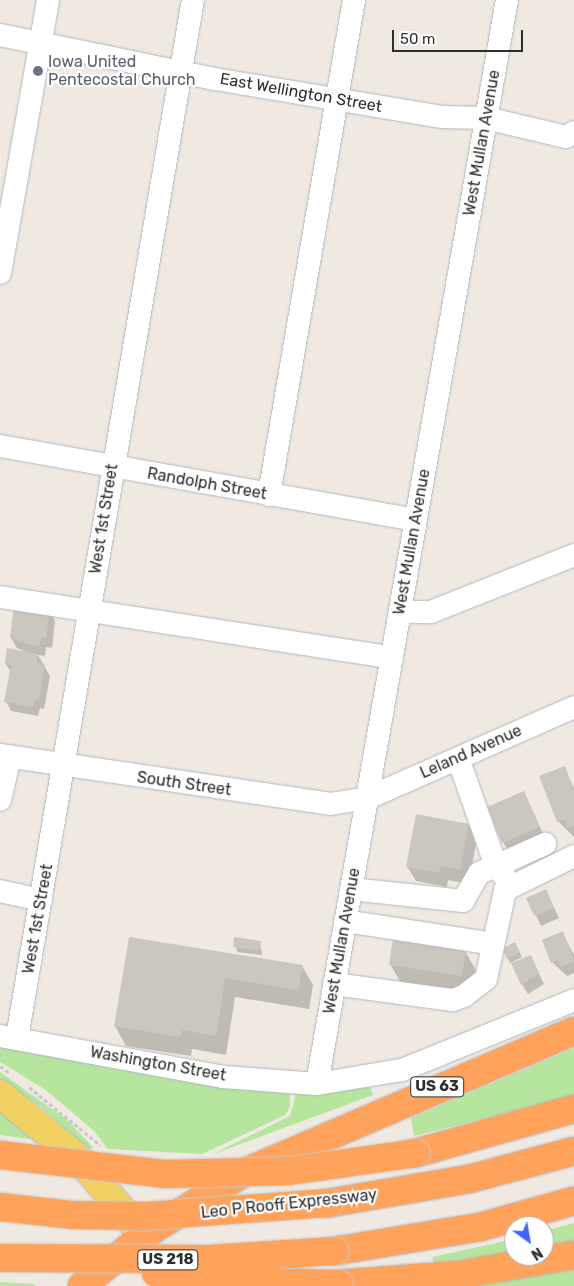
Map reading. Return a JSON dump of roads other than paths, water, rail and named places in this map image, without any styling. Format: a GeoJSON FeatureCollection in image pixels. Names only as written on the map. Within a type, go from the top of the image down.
{"type":"FeatureCollection","features":[{"type":"Feature","properties":{"kind":"highway","name":"US 63"},"geometry":{"type":"LineString","coordinates":[[82,1274],[244,1173],[301,1144],[574,1031]]}},
{"type":"Feature","properties":{"kind":"highway"},"geometry":{"type":"LineString","coordinates":[[0,1154],[164,1174],[290,1171],[416,1153],[574,1109]]}},
{"type":"Feature","properties":{"kind":"highway","name":"Leo P Rooff Expressway"},"geometry":{"type":"LineString","coordinates":[[0,1207],[72,1215],[147,1216],[329,1203],[468,1179],[574,1151]]}},
{"type":"Feature","properties":{"kind":"highway","name":"US 218"},"geometry":{"type":"LineString","coordinates":[[0,1258],[82,1274],[335,1251],[480,1227],[574,1201]]}},
{"type":"Feature","properties":{"kind":"highway"},"geometry":{"type":"LineString","coordinates":[[82,1274],[209,1281],[340,1284],[458,1275],[574,1255]]}},
{"type":"Feature","properties":{"kind":"main road"},"geometry":{"type":"LineString","coordinates":[[0,1094],[78,1158],[143,1236],[176,1286]]}},
{"type":"Feature","properties":{"kind":"street"},"geometry":{"type":"LineString","coordinates":[[0,273],[48,0]]}},
{"type":"Feature","properties":{"kind":"street","name":"West 1st Street"},"geometry":{"type":"LineString","coordinates":[[9,1037],[41,900],[112,468],[193,0]]}},
{"type":"Feature","properties":{"kind":"street"},"geometry":{"type":"LineString","coordinates":[[269,495],[354,0]]}},
{"type":"Feature","properties":{"kind":"street","name":"West Mullan Avenue"},"geometry":{"type":"LineString","coordinates":[[317,1084],[507,0]]}},
{"type":"Feature","properties":{"kind":"street","name":"East Wellington Street"},"geometry":{"type":"LineString","coordinates":[[0,35],[180,73],[443,117],[486,118],[566,137],[574,132]]}},
{"type":"Feature","properties":{"kind":"street","name":"Randolph Street"},"geometry":{"type":"LineString","coordinates":[[0,446],[112,468],[416,520]]}},
{"type":"Feature","properties":{"kind":"street"},"geometry":{"type":"LineString","coordinates":[[400,612],[431,612],[574,554]]}},
{"type":"Feature","properties":{"kind":"street"},"geometry":{"type":"LineString","coordinates":[[0,597],[392,658]]}},
{"type":"Feature","properties":{"kind":"street","name":"Leland Avenue"},"geometry":{"type":"LineString","coordinates":[[368,798],[574,707]]}},
{"type":"Feature","properties":{"kind":"street"},"geometry":{"type":"LineString","coordinates":[[0,800],[5,756]]}},
{"type":"Feature","properties":{"kind":"street","name":"South Street"},"geometry":{"type":"LineString","coordinates":[[5,756],[64,767],[330,804],[368,798]]}},
{"type":"Feature","properties":{"kind":"street"},"geometry":{"type":"LineString","coordinates":[[458,758],[496,866],[511,883]]}},
{"type":"Feature","properties":{"kind":"street"},"geometry":{"type":"LineString","coordinates":[[463,901],[479,873],[545,844]]}},
{"type":"Feature","properties":{"kind":"street"},"geometry":{"type":"LineString","coordinates":[[334,984],[453,1000],[476,990],[486,979],[500,908],[511,883],[574,856]]}},
{"type":"Feature","properties":{"kind":"street"},"geometry":{"type":"LineString","coordinates":[[351,889],[463,901],[500,908]]}},
{"type":"Feature","properties":{"kind":"street"},"geometry":{"type":"LineString","coordinates":[[0,891],[41,900]]}},
{"type":"Feature","properties":{"kind":"street"},"geometry":{"type":"LineString","coordinates":[[346,921],[493,944]]}},
{"type":"Feature","properties":{"kind":"street","name":"Washington Street"},"geometry":{"type":"LineString","coordinates":[[9,1037],[224,1077],[317,1084],[402,1070],[574,1000]]}},
{"type":"Feature","properties":{"kind":"place","name":"Iowa United Pentecostal Church"},"geometry":{"type":"Point","coordinates":[38,71]}}]}
